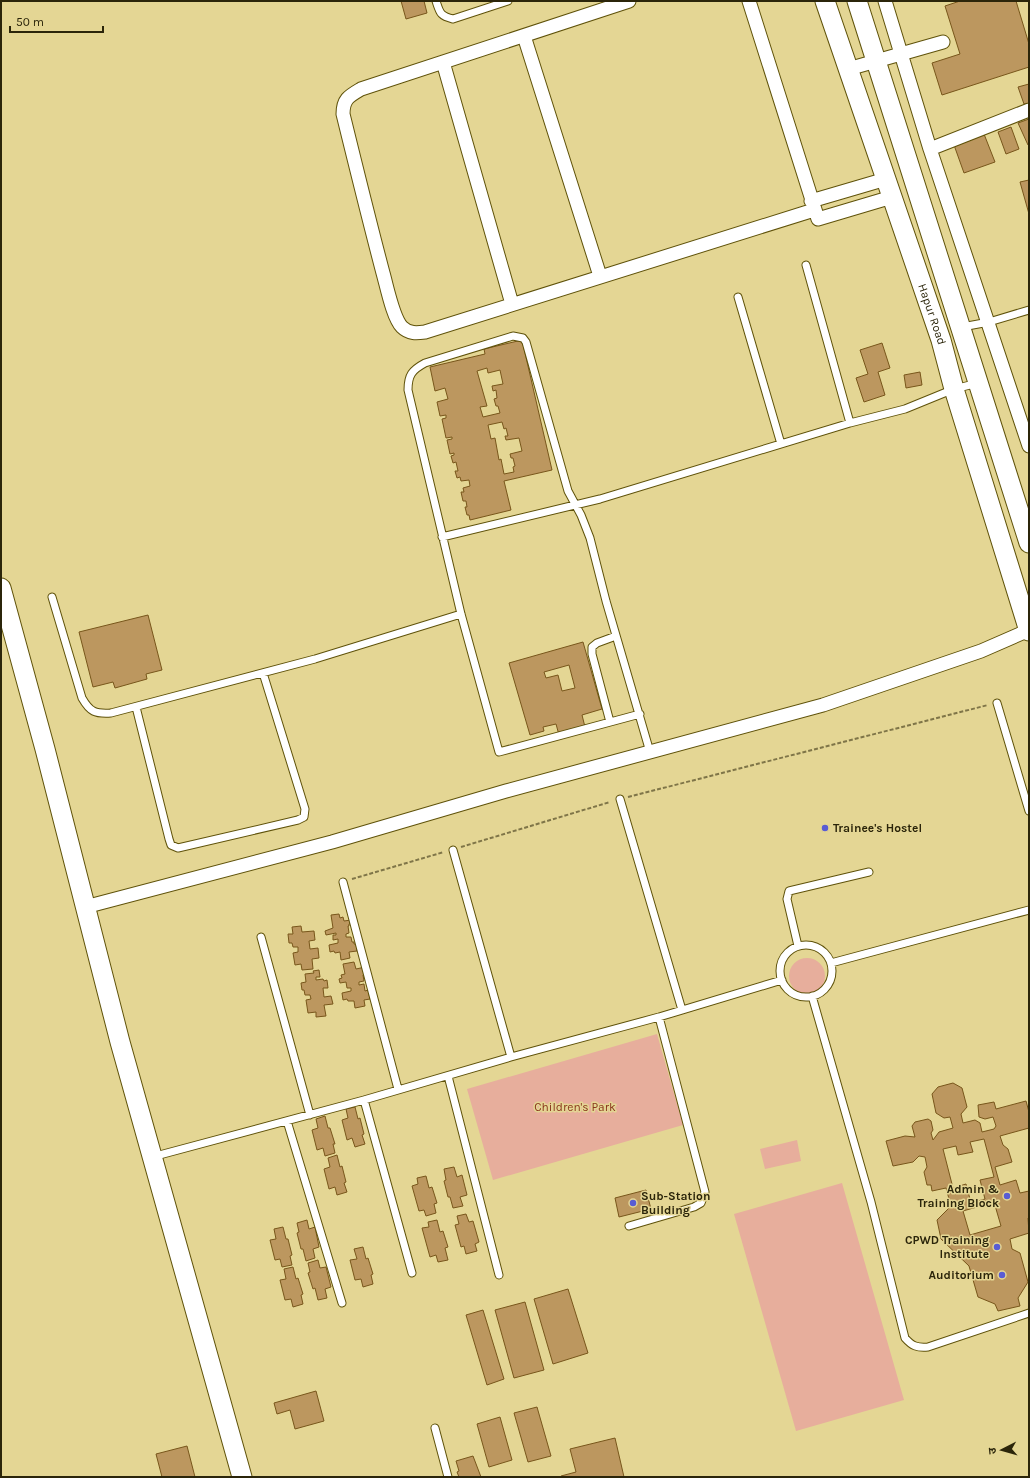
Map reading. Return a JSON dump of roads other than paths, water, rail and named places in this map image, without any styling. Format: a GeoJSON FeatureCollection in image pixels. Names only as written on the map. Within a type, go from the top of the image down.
{"type":"FeatureCollection","features":[{"type":"Feature","properties":{"kind":"main road","name":"Hapur Road"},"geometry":{"type":"LineString","coordinates":[[825,1],[941,340],[954,389],[1029,630]]}},
{"type":"Feature","properties":{"kind":"main road","name":"Hapur Road"},"geometry":{"type":"LineString","coordinates":[[857,1],[1029,543]]}},
{"type":"Feature","properties":{"kind":"main road"},"geometry":{"type":"LineString","coordinates":[[1,588],[41,734],[120,1042],[242,1477]]}},
{"type":"Feature","properties":{"kind":"street"},"geometry":{"type":"LineString","coordinates":[[629,1],[361,89],[347,98],[343,106],[343,114],[370,223],[392,305],[401,326],[406,331],[414,333],[425,332],[600,276],[886,179]]}},
{"type":"Feature","properties":{"kind":"street"},"geometry":{"type":"LineString","coordinates":[[749,1],[818,219],[892,197]]}},
{"type":"Feature","properties":{"kind":"street"},"geometry":{"type":"LineString","coordinates":[[885,1],[930,149],[989,322],[1029,446]]}},
{"type":"Feature","properties":{"kind":"street"},"geometry":{"type":"LineString","coordinates":[[524,36],[600,276]]}},
{"type":"Feature","properties":{"kind":"street"},"geometry":{"type":"LineString","coordinates":[[848,69],[942,42]]}},
{"type":"Feature","properties":{"kind":"street"},"geometry":{"type":"LineString","coordinates":[[443,62],[512,304]]}},
{"type":"Feature","properties":{"kind":"street"},"geometry":{"type":"LineString","coordinates":[[930,149],[1029,110]]}},
{"type":"Feature","properties":{"kind":"street"},"geometry":{"type":"LineString","coordinates":[[85,907],[332,842],[498,794],[823,705],[981,651],[1029,630]]}},
{"type":"Feature","properties":{"kind":"lane"},"geometry":{"type":"LineString","coordinates":[[436,1],[441,14],[445,17],[453,19],[508,1]]}},
{"type":"Feature","properties":{"kind":"lane"},"geometry":{"type":"LineString","coordinates":[[806,265],[850,423]]}},
{"type":"Feature","properties":{"kind":"lane"},"geometry":{"type":"LineString","coordinates":[[738,297],[781,444]]}},
{"type":"Feature","properties":{"kind":"lane"},"geometry":{"type":"LineString","coordinates":[[961,328],[989,322],[1029,310]]}},
{"type":"Feature","properties":{"kind":"lane"},"geometry":{"type":"LineString","coordinates":[[640,714],[500,752],[461,614],[408,390],[410,376],[415,368],[425,363],[513,336],[523,338],[526,342],[564,476],[574,504],[581,515],[590,538],[616,636],[640,714],[650,752]]}},
{"type":"Feature","properties":{"kind":"lane"},"geometry":{"type":"LineString","coordinates":[[442,537],[574,504],[600,499],[850,423],[905,408],[954,389],[978,383]]}},
{"type":"Feature","properties":{"kind":"lane"},"geometry":{"type":"LineString","coordinates":[[52,597],[82,698],[88,708],[98,714],[111,713],[136,707],[315,659],[461,614]]}},
{"type":"Feature","properties":{"kind":"lane"},"geometry":{"type":"LineString","coordinates":[[610,722],[592,654],[592,647],[596,643],[616,636]]}},
{"type":"Feature","properties":{"kind":"lane"},"geometry":{"type":"LineString","coordinates":[[136,707],[171,845],[178,848],[298,820],[304,817],[305,809],[263,673]]}},
{"type":"Feature","properties":{"kind":"lane"},"geometry":{"type":"LineString","coordinates":[[997,703],[1029,811]]}},
{"type":"Feature","properties":{"kind":"lane"},"geometry":{"type":"LineString","coordinates":[[620,800],[682,1010]]}},
{"type":"Feature","properties":{"kind":"lane"},"geometry":{"type":"LineString","coordinates":[[453,850],[511,1057]]}},
{"type":"Feature","properties":{"kind":"lane"},"geometry":{"type":"LineString","coordinates":[[798,946],[787,899],[789,891],[868,872]]}},
{"type":"Feature","properties":{"kind":"lane"},"geometry":{"type":"LineString","coordinates":[[343,882],[398,1089]]}},
{"type":"Feature","properties":{"kind":"lane"},"geometry":{"type":"LineString","coordinates":[[831,963],[1029,910]]}},
{"type":"Feature","properties":{"kind":"lane"},"geometry":{"type":"LineString","coordinates":[[261,937],[310,1115]]}},
{"type":"Feature","properties":{"kind":"lane"},"geometry":{"type":"LineString","coordinates":[[798,946],[814,946],[821,950],[831,963],[832,975],[827,986],[822,992],[812,996],[799,996],[791,992],[782,980],[780,971],[782,963],[788,953],[798,946]]}},
{"type":"Feature","properties":{"kind":"lane"},"geometry":{"type":"LineString","coordinates":[[152,1157],[364,1100],[511,1057],[659,1017],[782,980]]}},
{"type":"Feature","properties":{"kind":"lane"},"geometry":{"type":"LineString","coordinates":[[812,996],[871,1202],[905,1338],[914,1346],[920,1348],[928,1347],[1029,1312]]}},
{"type":"Feature","properties":{"kind":"lane"},"geometry":{"type":"LineString","coordinates":[[629,1226],[694,1207],[701,1203],[705,1192],[659,1017]]}},
{"type":"Feature","properties":{"kind":"lane"},"geometry":{"type":"LineString","coordinates":[[448,1076],[499,1275]]}},
{"type":"Feature","properties":{"kind":"lane"},"geometry":{"type":"LineString","coordinates":[[364,1100],[412,1273]]}},
{"type":"Feature","properties":{"kind":"lane"},"geometry":{"type":"LineString","coordinates":[[287,1121],[342,1302]]}},
{"type":"Feature","properties":{"kind":"lane"},"geometry":{"type":"LineString","coordinates":[[435,1428],[448,1477]]}},
{"type":"Feature","properties":{"kind":"place","name":"Trainee's Hostel"},"geometry":{"type":"Point","coordinates":[825,828]}},
{"type":"Feature","properties":{"kind":"place","name":"Admin & Training Block"},"geometry":{"type":"Point","coordinates":[1007,1196]}},
{"type":"Feature","properties":{"kind":"place","name":"Sub-Station Building"},"geometry":{"type":"Point","coordinates":[633,1203]}},
{"type":"Feature","properties":{"kind":"place","name":"CPWD Training Institute"},"geometry":{"type":"Point","coordinates":[997,1247]}},
{"type":"Feature","properties":{"kind":"place","name":"Auditorium"},"geometry":{"type":"Point","coordinates":[1002,1275]}},
{"type":"Feature","properties":{"kind":"park label","name":"Children's Park"},"geometry":{"type":"Point","coordinates":[575,1107]}}]}
